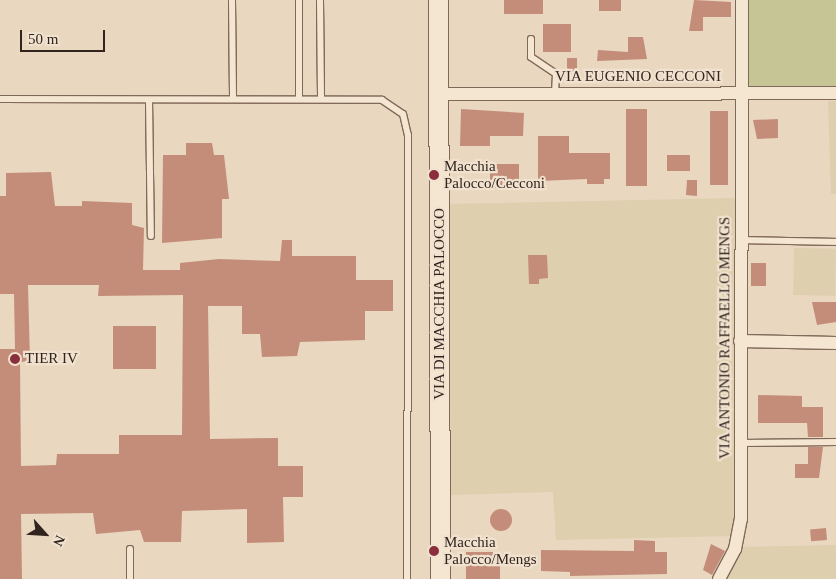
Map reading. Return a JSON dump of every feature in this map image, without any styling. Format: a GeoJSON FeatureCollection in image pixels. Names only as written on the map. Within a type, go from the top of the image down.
{"type":"FeatureCollection","features":[{"type":"Feature","properties":{"kind":"street","name":"VIA DI MACCHIA PALOCCO"},"geometry":{"type":"LineString","coordinates":[[438,0],[440,94],[440,579]]}},
{"type":"Feature","properties":{"kind":"street","name":"VIA ANTONIO RAFFAELLO MENGS"},"geometry":{"type":"LineString","coordinates":[[719,579],[740,532],[740,341],[744,93],[742,0]]}},
{"type":"Feature","properties":{"kind":"street","name":"VIA EUGENIO CECCONI"},"geometry":{"type":"LineString","coordinates":[[440,94],[836,92]]}},
{"type":"Feature","properties":{"kind":"street"},"geometry":{"type":"LineString","coordinates":[[740,341],[836,343]]}},
{"type":"Feature","properties":{"kind":"lane"},"geometry":{"type":"LineString","coordinates":[[232,0],[233,98]]}},
{"type":"Feature","properties":{"kind":"lane"},"geometry":{"type":"LineString","coordinates":[[299,0],[299,98]]}},
{"type":"Feature","properties":{"kind":"lane"},"geometry":{"type":"LineString","coordinates":[[320,0],[321,98]]}},
{"type":"Feature","properties":{"kind":"lane"},"geometry":{"type":"LineString","coordinates":[[531,39],[531,57],[556,74],[555,93]]}},
{"type":"Feature","properties":{"kind":"lane"},"geometry":{"type":"LineString","coordinates":[[0,99],[321,98],[382,100],[396,107],[407,123],[407,579]]}},
{"type":"Feature","properties":{"kind":"lane"},"geometry":{"type":"LineString","coordinates":[[149,100],[151,236]]}},
{"type":"Feature","properties":{"kind":"lane"},"geometry":{"type":"LineString","coordinates":[[742,240],[836,242]]}},
{"type":"Feature","properties":{"kind":"lane"},"geometry":{"type":"LineString","coordinates":[[741,443],[836,442]]}},
{"type":"Feature","properties":{"kind":"lane"},"geometry":{"type":"LineString","coordinates":[[130,549],[130,579]]}},
{"type":"Feature","properties":{"kind":"shaded area"},"geometry":{"type":"Polygon","coordinates":[[[747,0],[836,0],[836,87],[747,87],[747,0]]]}},
{"type":"Feature","properties":{"kind":"shaded area"},"geometry":{"type":"Polygon","coordinates":[[[828,101],[836,101],[836,194],[831,194],[828,101]]]}},
{"type":"Feature","properties":{"kind":"shaded area"},"geometry":{"type":"Polygon","coordinates":[[[736,198],[734,536],[556,540],[553,492],[451,495],[448,204],[736,198]]]}},
{"type":"Feature","properties":{"kind":"shaded area"},"geometry":{"type":"Polygon","coordinates":[[[794,248],[836,249],[835,296],[793,295],[794,248]]]}},
{"type":"Feature","properties":{"kind":"shaded area"},"geometry":{"type":"Polygon","coordinates":[[[836,545],[836,579],[725,579],[740,547],[836,545]]]}},
{"type":"Feature","properties":{"kind":"building"},"geometry":{"type":"Polygon","coordinates":[[[504,0],[543,0],[543,14],[504,14],[504,0]]]}},
{"type":"Feature","properties":{"kind":"building"},"geometry":{"type":"Polygon","coordinates":[[[599,0],[621,0],[621,11],[599,11],[599,0]]]}},
{"type":"Feature","properties":{"kind":"building"},"geometry":{"type":"Polygon","coordinates":[[[694,0],[731,2],[731,17],[703,17],[703,31],[689,31],[694,0]]]}},
{"type":"Feature","properties":{"kind":"building"},"geometry":{"type":"Polygon","coordinates":[[[543,24],[571,24],[571,52],[543,52],[543,24]]]}},
{"type":"Feature","properties":{"kind":"building"},"geometry":{"type":"Polygon","coordinates":[[[628,37],[643,37],[647,59],[597,61],[598,50],[628,52],[628,37]]]}},
{"type":"Feature","properties":{"kind":"building"},"geometry":{"type":"Polygon","coordinates":[[[567,58],[577,58],[577,72],[567,72],[567,58]]]}},
{"type":"Feature","properties":{"kind":"building"},"geometry":{"type":"Polygon","coordinates":[[[461,109],[524,113],[523,136],[490,136],[490,146],[460,146],[461,109]]]}},
{"type":"Feature","properties":{"kind":"building"},"geometry":{"type":"Polygon","coordinates":[[[626,109],[647,109],[647,186],[626,186],[626,109]]]}},
{"type":"Feature","properties":{"kind":"building"},"geometry":{"type":"Polygon","coordinates":[[[710,111],[728,111],[728,185],[710,185],[710,111]]]}},
{"type":"Feature","properties":{"kind":"building"},"geometry":{"type":"Polygon","coordinates":[[[778,119],[778,138],[757,139],[753,120],[778,119]]]}},
{"type":"Feature","properties":{"kind":"building"},"geometry":{"type":"Polygon","coordinates":[[[538,136],[569,136],[569,153],[610,153],[610,179],[604,179],[604,184],[587,184],[587,179],[538,181],[538,136]]]}},
{"type":"Feature","properties":{"kind":"building"},"geometry":{"type":"Polygon","coordinates":[[[186,143],[212,143],[214,155],[224,155],[229,199],[222,199],[222,238],[162,243],[163,155],[186,155],[186,143]]]}},
{"type":"Feature","properties":{"kind":"building"},"geometry":{"type":"Polygon","coordinates":[[[667,155],[690,155],[690,171],[667,171],[667,155]]]}},
{"type":"Feature","properties":{"kind":"building"},"geometry":{"type":"Polygon","coordinates":[[[490,164],[519,164],[519,188],[490,188],[490,164]]]}},
{"type":"Feature","properties":{"kind":"building","name":"TIER IV"},"geometry":{"type":"Polygon","coordinates":[[[51,172],[55,206],[82,206],[82,201],[132,203],[132,225],[144,228],[143,270],[180,270],[180,263],[219,259],[280,261],[282,240],[292,240],[292,256],[356,256],[356,280],[393,280],[393,311],[365,311],[365,340],[300,342],[297,356],[262,357],[260,334],[242,334],[242,306],[208,306],[210,439],[278,438],[278,466],[303,466],[303,497],[283,497],[284,542],[247,543],[247,509],[182,511],[181,542],[144,542],[140,530],[96,534],[93,513],[21,514],[22,579],[0,579],[0,349],[15,349],[14,294],[0,294],[0,196],[6,196],[6,173],[51,172]],[[28,285],[30,361],[20,362],[21,466],[56,465],[57,454],[119,454],[119,435],[182,435],[183,295],[98,296],[99,285],[28,285]]]}},
{"type":"Feature","properties":{"kind":"building"},"geometry":{"type":"Polygon","coordinates":[[[687,180],[697,180],[697,196],[686,195],[687,180]]]}},
{"type":"Feature","properties":{"kind":"building"},"geometry":{"type":"Polygon","coordinates":[[[528,255],[547,255],[548,278],[539,279],[539,284],[529,284],[528,255]]]}},
{"type":"Feature","properties":{"kind":"building"},"geometry":{"type":"Polygon","coordinates":[[[751,263],[766,263],[766,286],[751,286],[751,263]]]}},
{"type":"Feature","properties":{"kind":"building"},"geometry":{"type":"Polygon","coordinates":[[[812,302],[836,302],[836,322],[817,325],[812,302]]]}},
{"type":"Feature","properties":{"kind":"building"},"geometry":{"type":"Polygon","coordinates":[[[113,326],[156,326],[156,369],[113,369],[113,326]]]}},
{"type":"Feature","properties":{"kind":"building"},"geometry":{"type":"Polygon","coordinates":[[[758,395],[802,396],[802,407],[823,407],[823,437],[808,437],[807,423],[758,423],[758,395]]]}},
{"type":"Feature","properties":{"kind":"building"},"geometry":{"type":"Polygon","coordinates":[[[808,447],[823,447],[819,478],[795,478],[795,464],[808,464],[808,447]]]}},
{"type":"Feature","properties":{"kind":"building"},"geometry":{"type":"Polygon","coordinates":[[[501,509],[511,516],[512,520],[505,530],[501,531],[491,524],[490,520],[497,510],[501,509]]]}},
{"type":"Feature","properties":{"kind":"building"},"geometry":{"type":"Polygon","coordinates":[[[826,528],[827,540],[811,541],[810,529],[826,528]]]}},
{"type":"Feature","properties":{"kind":"building"},"geometry":{"type":"Polygon","coordinates":[[[634,540],[655,541],[655,552],[667,552],[667,574],[570,576],[570,572],[541,571],[541,550],[634,551],[634,540]]]}},
{"type":"Feature","properties":{"kind":"building"},"geometry":{"type":"Polygon","coordinates":[[[711,544],[725,551],[712,575],[703,570],[711,544]]]}},
{"type":"Feature","properties":{"kind":"building"},"geometry":{"type":"Polygon","coordinates":[[[466,552],[500,552],[500,579],[466,579],[466,552]]]}},
{"type":"Feature","properties":{"kind":"place","name":"Macchia Palocco/Cecconi"},"geometry":{"type":"Point","coordinates":[434,175]}},
{"type":"Feature","properties":{"kind":"place","name":"TIER IV"},"geometry":{"type":"Point","coordinates":[15,359]}},
{"type":"Feature","properties":{"kind":"place","name":"Macchia Palocco/Mengs"},"geometry":{"type":"Point","coordinates":[434,551]}}]}
